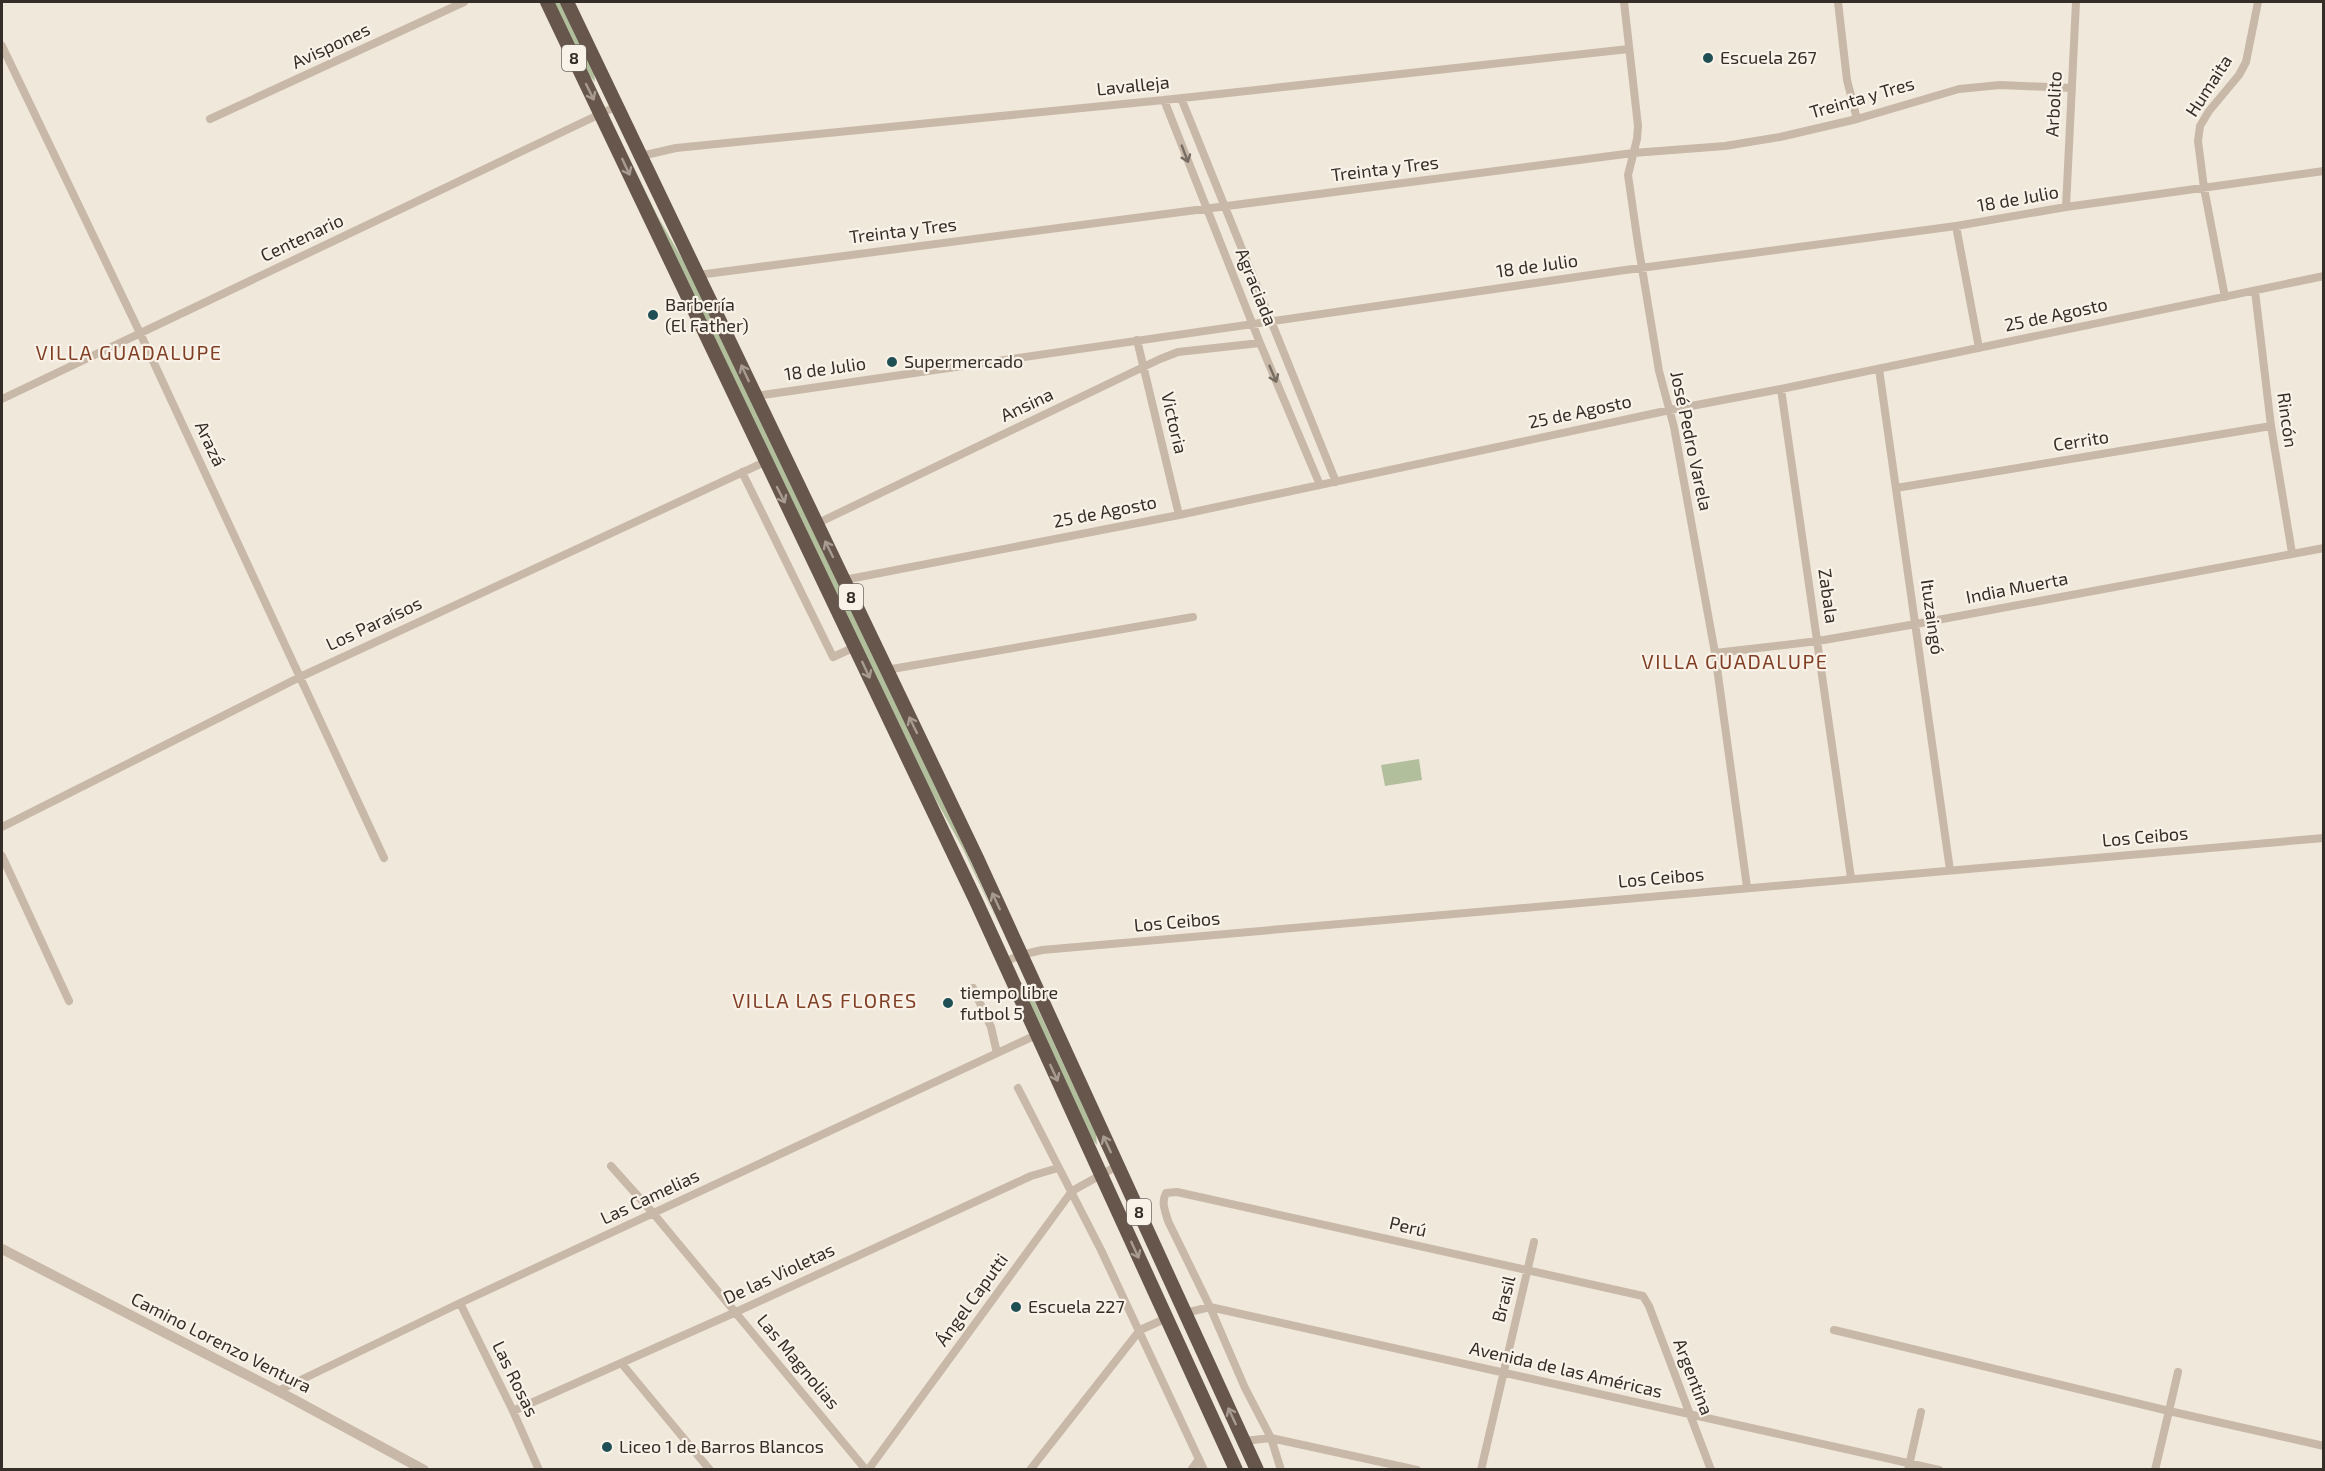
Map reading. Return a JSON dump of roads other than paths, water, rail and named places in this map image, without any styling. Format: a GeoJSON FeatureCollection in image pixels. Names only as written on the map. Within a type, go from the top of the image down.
{"type":"FeatureCollection","features":[{"type":"Feature","properties":{"kind":"highway","name":"8"},"geometry":{"type":"LineString","coordinates":[[547,2],[1004,962],[1236,1470]]}},
{"type":"Feature","properties":{"kind":"highway","name":"8"},"geometry":{"type":"LineString","coordinates":[[567,2],[1021,955],[1257,1470]]}},
{"type":"Feature","properties":{"kind":"street","name":"Avispones"},"geometry":{"type":"LineString","coordinates":[[210,119],[465,2]]}},
{"type":"Feature","properties":{"kind":"street","name":"José Pedro Varela"},"geometry":{"type":"LineString","coordinates":[[1624,2],[1638,126],[1629,175],[1659,371],[1670,410],[1715,653],[1747,887]]}},
{"type":"Feature","properties":{"kind":"street"},"geometry":{"type":"LineString","coordinates":[[1838,2],[1847,80],[1857,119]]}},
{"type":"Feature","properties":{"kind":"street","name":"Arbolito"},"geometry":{"type":"LineString","coordinates":[[2066,207],[2076,2]]}},
{"type":"Feature","properties":{"kind":"street","name":"Humaita"},"geometry":{"type":"LineString","coordinates":[[2204,188],[2198,141],[2200,126],[2209,111],[2239,75],[2246,62],[2258,2]]}},
{"type":"Feature","properties":{"kind":"street","name":"Arazá"},"geometry":{"type":"LineString","coordinates":[[2,46],[140,333],[384,858]]}},
{"type":"Feature","properties":{"kind":"street","name":"Lavalleja"},"geometry":{"type":"LineString","coordinates":[[641,156],[676,148],[1164,100],[1629,49]]}},
{"type":"Feature","properties":{"kind":"street","name":"Treinta y Tres"},"geometry":{"type":"LineString","coordinates":[[698,275],[1633,153],[1725,146],[1780,137],[1857,119],[1959,89],[2000,85],[2072,88]]}},
{"type":"Feature","properties":{"kind":"street","name":"Agraciada"},"geometry":{"type":"LineString","coordinates":[[1181,98],[1223,207],[1336,482]]}},
{"type":"Feature","properties":{"kind":"street","name":"Agraciada"},"geometry":{"type":"LineString","coordinates":[[1164,100],[1260,343],[1320,485]]}},
{"type":"Feature","properties":{"kind":"street","name":"Centenario"},"geometry":{"type":"LineString","coordinates":[[2,399],[617,106]]}},
{"type":"Feature","properties":{"kind":"street","name":"18 de Julio"},"geometry":{"type":"LineString","coordinates":[[756,396],[1642,268],[1956,226],[2066,207],[2324,171]]}},
{"type":"Feature","properties":{"kind":"street"},"geometry":{"type":"LineString","coordinates":[[2204,188],[2225,297]]}},
{"type":"Feature","properties":{"kind":"street"},"geometry":{"type":"LineString","coordinates":[[1956,226],[1979,348]]}},
{"type":"Feature","properties":{"kind":"street","name":"25 de Agosto"},"geometry":{"type":"LineString","coordinates":[[843,580],[1336,482],[1670,410],[2324,276]]}},
{"type":"Feature","properties":{"kind":"street","name":"Rincón"},"geometry":{"type":"LineString","coordinates":[[2254,291],[2271,426],[2292,553]]}},
{"type":"Feature","properties":{"kind":"street","name":"Victoria"},"geometry":{"type":"LineString","coordinates":[[1137,340],[1179,514]]}},
{"type":"Feature","properties":{"kind":"street","name":"Ansina"},"geometry":{"type":"LineString","coordinates":[[816,524],[1178,352],[1260,343]]}},
{"type":"Feature","properties":{"kind":"street","name":"Ituzaingó"},"geometry":{"type":"LineString","coordinates":[[1879,369],[1950,870]]}},
{"type":"Feature","properties":{"kind":"street","name":"Zabala"},"geometry":{"type":"LineString","coordinates":[[1780,389],[1851,878]]}},
{"type":"Feature","properties":{"kind":"street","name":"Cerrito"},"geometry":{"type":"LineString","coordinates":[[1896,489],[2271,426]]}},
{"type":"Feature","properties":{"kind":"street","name":"Los Paraísos"},"geometry":{"type":"LineString","coordinates":[[2,826],[300,677],[765,462]]}},
{"type":"Feature","properties":{"kind":"street"},"geometry":{"type":"LineString","coordinates":[[742,472],[833,657],[855,647]]}},
{"type":"Feature","properties":{"kind":"street","name":"India Muerta"},"geometry":{"type":"LineString","coordinates":[[1715,653],[1818,640],[1916,624],[2324,548]]}},
{"type":"Feature","properties":{"kind":"street"},"geometry":{"type":"LineString","coordinates":[[886,669],[1193,617]]}},
{"type":"Feature","properties":{"kind":"street","name":"Los Ceibos"},"geometry":{"type":"LineString","coordinates":[[1004,962],[1042,950],[2324,838]]}},
{"type":"Feature","properties":{"kind":"street"},"geometry":{"type":"LineString","coordinates":[[2,856],[69,1001]]}},
{"type":"Feature","properties":{"kind":"street"},"geometry":{"type":"LineString","coordinates":[[973,988],[992,1027],[997,1053]]}},
{"type":"Feature","properties":{"kind":"street","name":"Las Camelias"},"geometry":{"type":"LineString","coordinates":[[278,1391],[460,1303],[1036,1035]]}},
{"type":"Feature","properties":{"kind":"street"},"geometry":{"type":"LineString","coordinates":[[1018,1088],[1072,1191],[1140,1330],[1204,1470]]}},
{"type":"Feature","properties":{"kind":"street","name":"Las Magnolias"},"geometry":{"type":"LineString","coordinates":[[611,1166],[653,1213],[867,1470]]}},
{"type":"Feature","properties":{"kind":"street","name":"Ángel Caputti"},"geometry":{"type":"LineString","coordinates":[[867,1470],[1072,1191],[1118,1166]]}},
{"type":"Feature","properties":{"kind":"street","name":"De las Violetas"},"geometry":{"type":"LineString","coordinates":[[513,1411],[622,1364],[1031,1176],[1058,1168]]}},
{"type":"Feature","properties":{"kind":"street","name":"Perú"},"geometry":{"type":"LineString","coordinates":[[1210,1307],[1168,1221],[1163,1199],[1166,1193],[1177,1192],[1643,1296]]}},
{"type":"Feature","properties":{"kind":"street","name":"Brasil"},"geometry":{"type":"LineString","coordinates":[[1481,1470],[1534,1242]]}},
{"type":"Feature","properties":{"kind":"street","name":"Camino Lorenzo Ventura"},"geometry":{"type":"LineString","coordinates":[[2,1249],[278,1391],[424,1470]]}},
{"type":"Feature","properties":{"kind":"street","name":"Argentina"},"geometry":{"type":"LineString","coordinates":[[1643,1296],[1649,1306],[1711,1470]]}},
{"type":"Feature","properties":{"kind":"street","name":"Las Rosas"},"geometry":{"type":"LineString","coordinates":[[460,1303],[539,1470]]}},
{"type":"Feature","properties":{"kind":"street"},"geometry":{"type":"LineString","coordinates":[[1210,1307],[1245,1388],[1271,1438],[1281,1470]]}},
{"type":"Feature","properties":{"kind":"street","name":"Avenida de las Américas"},"geometry":{"type":"LineString","coordinates":[[1185,1313],[1210,1307],[1504,1372],[1909,1466],[1939,1470]]}},
{"type":"Feature","properties":{"kind":"street"},"geometry":{"type":"LineString","coordinates":[[1030,1470],[1140,1330],[1167,1318]]}},
{"type":"Feature","properties":{"kind":"street"},"geometry":{"type":"LineString","coordinates":[[1834,1330],[2324,1446]]}},
{"type":"Feature","properties":{"kind":"street"},"geometry":{"type":"LineString","coordinates":[[622,1364],[710,1470]]}},
{"type":"Feature","properties":{"kind":"street"},"geometry":{"type":"LineString","coordinates":[[2155,1470],[2178,1372]]}},
{"type":"Feature","properties":{"kind":"street"},"geometry":{"type":"LineString","coordinates":[[1909,1466],[1921,1412]]}},
{"type":"Feature","properties":{"kind":"street"},"geometry":{"type":"LineString","coordinates":[[1244,1441],[1271,1438],[1417,1470]]}},
{"type":"Feature","properties":{"kind":"street"},"geometry":{"type":"LineString","coordinates":[[1191,1470],[1199,1460]]}},
{"type":"Feature","properties":{"kind":"place","name":"Escuela 267"},"geometry":{"type":"Point","coordinates":[1708,58]}},
{"type":"Feature","properties":{"kind":"place","name":"Barbería (El Father)"},"geometry":{"type":"Point","coordinates":[653,315]}},
{"type":"Feature","properties":{"kind":"place","name":"Supermercado"},"geometry":{"type":"Point","coordinates":[892,362]}},
{"type":"Feature","properties":{"kind":"place","name":"tiempo libre futbol 5"},"geometry":{"type":"Point","coordinates":[948,1003]}},
{"type":"Feature","properties":{"kind":"place","name":"Escuela 227"},"geometry":{"type":"Point","coordinates":[1016,1307]}},
{"type":"Feature","properties":{"kind":"place","name":"Liceo 1 de Barros Blancos"},"geometry":{"type":"Point","coordinates":[607,1447]}},
{"type":"Feature","properties":{"kind":"district","name":"VILLA GUADALUPE"},"geometry":{"type":"Point","coordinates":[129,353]}},
{"type":"Feature","properties":{"kind":"district","name":"VILLA GUADALUPE"},"geometry":{"type":"Point","coordinates":[1735,662]}},
{"type":"Feature","properties":{"kind":"district","name":"VILLA LAS FLORES"},"geometry":{"type":"Point","coordinates":[825,1001]}}]}
